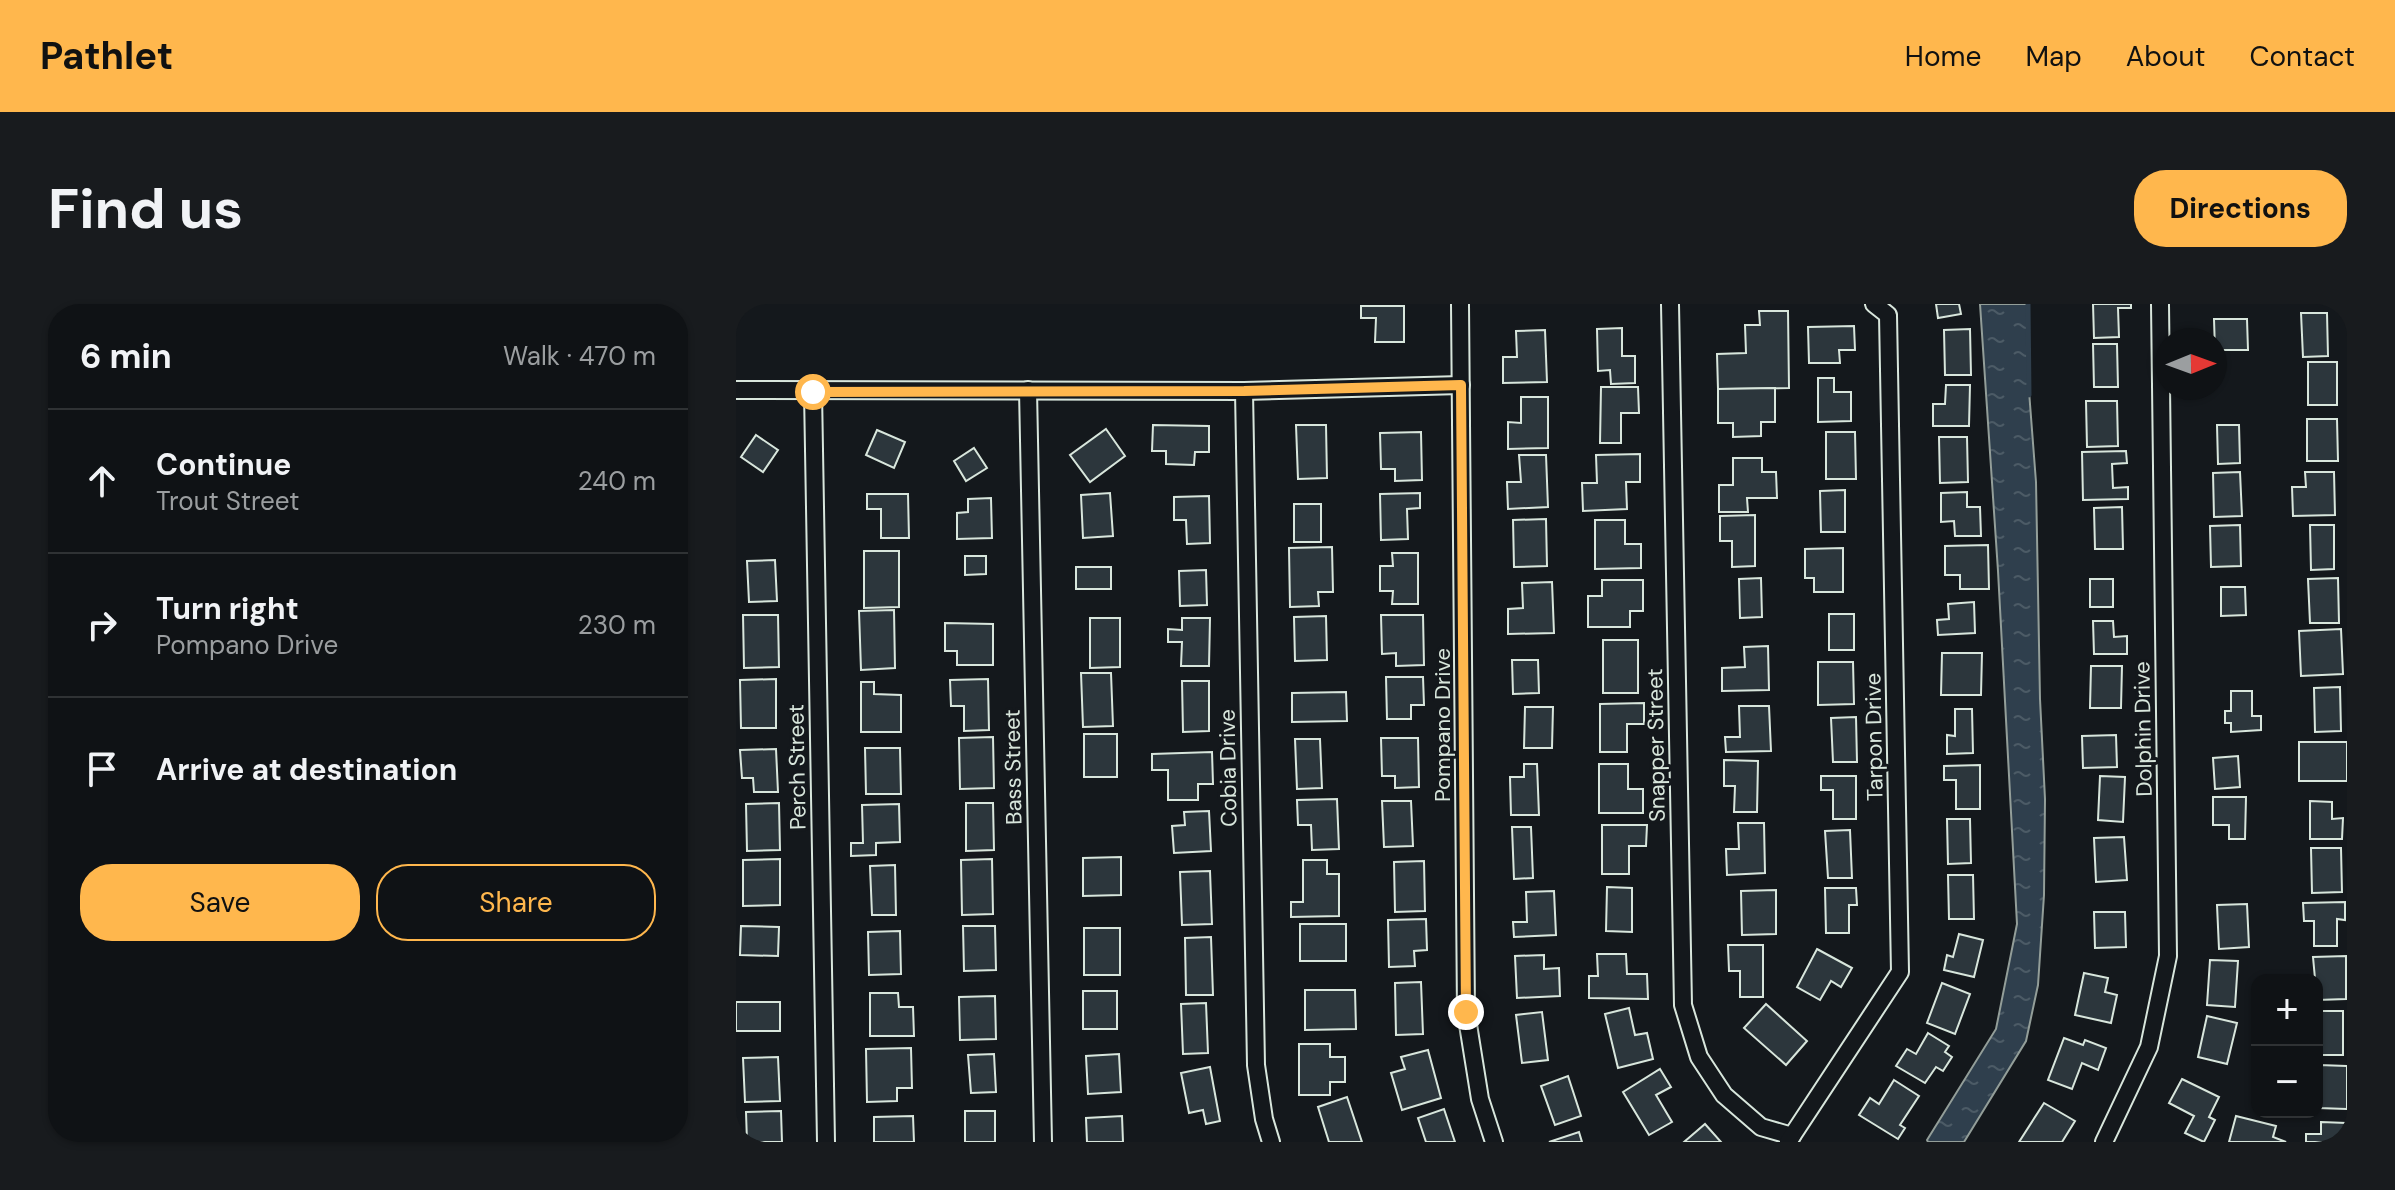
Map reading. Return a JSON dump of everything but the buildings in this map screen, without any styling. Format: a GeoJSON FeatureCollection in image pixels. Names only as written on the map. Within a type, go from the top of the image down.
{"type":"FeatureCollection","features":[{"type":"Feature","properties":{"kind":"street","name":"Pompano Drive"},"geometry":{"type":"LineString","coordinates":[[1460,304],[1466,1012],[1480,1099],[1494,1142]]}},
{"type":"Feature","properties":{"kind":"street","name":"Snapper Street"},"geometry":{"type":"LineString","coordinates":[[1670,304],[1683,1005],[1699,1057],[1724,1095],[1761,1127],[1790,1139]]}},
{"type":"Feature","properties":{"kind":"street","name":"Tarpon Drive"},"geometry":{"type":"LineString","coordinates":[[1790,1139],[1900,972],[1888,315],[1874,304]]}},
{"type":"Feature","properties":{"kind":"street","name":"Dolphin Drive"},"geometry":{"type":"LineString","coordinates":[[2110,1140],[2149,1047],[2168,956],[2160,304]]}},
{"type":"Feature","properties":{"kind":"street"},"geometry":{"type":"LineString","coordinates":[[736,390],[1244,391],[1461,385]]}},
{"type":"Feature","properties":{"kind":"street","name":"Bass Street"},"geometry":{"type":"LineString","coordinates":[[1028,390],[1043,1142]]}},
{"type":"Feature","properties":{"kind":"street","name":"Cobia Drive"},"geometry":{"type":"LineString","coordinates":[[1244,391],[1256,1065],[1264,1119],[1271,1142]]}},
{"type":"Feature","properties":{"kind":"street","name":"Perch Street"},"geometry":{"type":"LineString","coordinates":[[813,392],[826,1142]]}},
{"type":"Feature","properties":{"kind":"water"},"geometry":{"type":"Polygon","coordinates":[[[1980,304],[2028,304],[2028,378],[2036,482],[2045,799],[2044,895],[2038,985],[2026,1041],[1964,1142],[1928,1142],[1996,1029],[2017,924],[1980,304]]]}},
{"type":"Feature","properties":{"kind":"waterway"},"geometry":{"type":"LineString","coordinates":[[2028,304],[2029,395]]}},
{"type":"Feature","properties":{"kind":"route"},"geometry":{"type":"LineString","coordinates":[[813,392],[1244,391],[1461,385],[1466,1012]]}}]}
